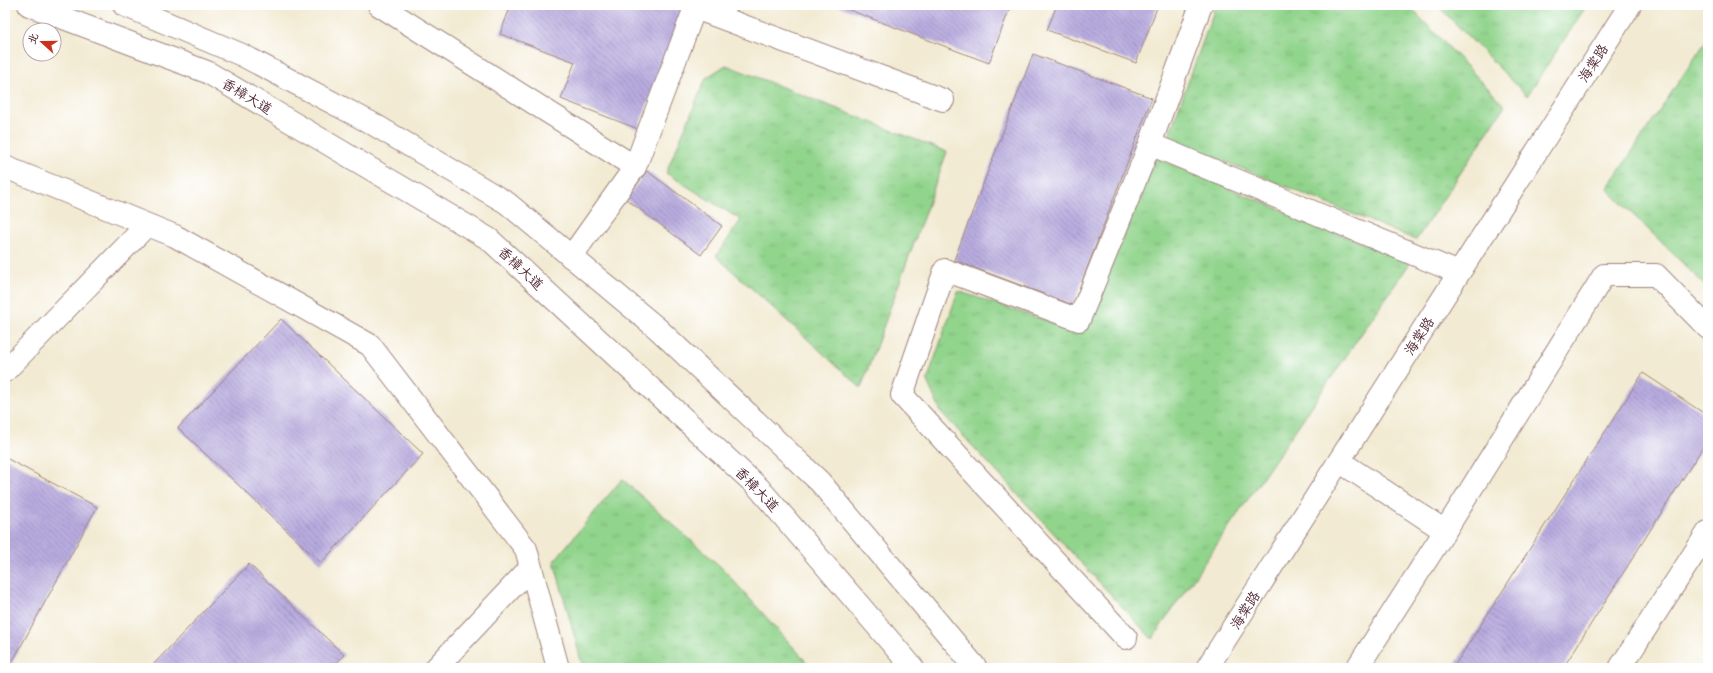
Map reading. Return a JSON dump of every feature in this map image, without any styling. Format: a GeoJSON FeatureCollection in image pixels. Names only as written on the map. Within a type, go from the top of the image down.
{"type":"FeatureCollection","features":[{"type":"Feature","properties":{"kind":"main road","name":"香樟大道"},"geometry":{"type":"LineString","coordinates":[[29,5],[207,72],[490,239],[759,488],[913,668]]}},
{"type":"Feature","properties":{"kind":"main road"},"geometry":{"type":"LineString","coordinates":[[124,5],[242,55],[373,124],[507,203],[658,329],[820,482],[976,668]]}},
{"type":"Feature","properties":{"kind":"main road"},"geometry":{"type":"LineString","coordinates":[[379,5],[635,167]]}},
{"type":"Feature","properties":{"kind":"main road"},"geometry":{"type":"LineString","coordinates":[[1126,638],[902,395],[945,270],[1079,320],[1150,144],[1201,5]]}},
{"type":"Feature","properties":{"kind":"main road","name":"海棠路"},"geometry":{"type":"LineString","coordinates":[[1208,668],[1630,5]]}},
{"type":"Feature","properties":{"kind":"main road"},"geometry":{"type":"LineString","coordinates":[[571,257],[635,167],[695,6],[943,100]]}},
{"type":"Feature","properties":{"kind":"main road"},"geometry":{"type":"LineString","coordinates":[[1150,144],[1459,273]]}},
{"type":"Feature","properties":{"kind":"main road"},"geometry":{"type":"LineString","coordinates":[[6,169],[175,236],[370,345],[526,549],[558,668]]}},
{"type":"Feature","properties":{"kind":"main road"},"geometry":{"type":"LineString","coordinates":[[5,371],[147,225]]}},
{"type":"Feature","properties":{"kind":"main road"},"geometry":{"type":"LineString","coordinates":[[1357,668],[1445,532],[1604,275],[1656,275],[1708,328]]}},
{"type":"Feature","properties":{"kind":"main road"},"geometry":{"type":"LineString","coordinates":[[1339,461],[1445,532]]}},
{"type":"Feature","properties":{"kind":"main road"},"geometry":{"type":"LineString","coordinates":[[1620,668],[1708,532]]}},
{"type":"Feature","properties":{"kind":"main road"},"geometry":{"type":"LineString","coordinates":[[436,668],[531,567]]}},
{"type":"Feature","properties":{"kind":"green space"},"geometry":{"type":"Polygon","coordinates":[[[1216,5],[1408,5],[1505,106],[1416,240],[1168,138],[1216,5]]]}},
{"type":"Feature","properties":{"kind":"green space"},"geometry":{"type":"Polygon","coordinates":[[[1437,5],[1587,5],[1527,96],[1437,5]]]}},
{"type":"Feature","properties":{"kind":"green space"},"geometry":{"type":"Polygon","coordinates":[[[1708,38],[1708,288],[1607,189],[1708,38]]]}},
{"type":"Feature","properties":{"kind":"green space"},"geometry":{"type":"Polygon","coordinates":[[[726,65],[947,152],[861,388],[716,256],[741,220],[666,173],[706,78],[726,65]]]}},
{"type":"Feature","properties":{"kind":"green space"},"geometry":{"type":"Polygon","coordinates":[[[1156,158],[1410,263],[1152,639],[941,412],[927,381],[958,291],[1083,333],[1156,158]]]}},
{"type":"Feature","properties":{"kind":"green space"},"geometry":{"type":"Polygon","coordinates":[[[622,479],[722,568],[812,668],[583,668],[554,561],[622,479]]]}},
{"type":"Feature","properties":{"kind":"building"},"geometry":{"type":"Polygon","coordinates":[[[511,5],[685,5],[638,129],[561,99],[575,62],[500,34],[511,5]]]}},
{"type":"Feature","properties":{"kind":"building"},"geometry":{"type":"Polygon","coordinates":[[[836,5],[1011,5],[989,63],[836,5]]]}},
{"type":"Feature","properties":{"kind":"building"},"geometry":{"type":"Polygon","coordinates":[[[1057,5],[1158,5],[1136,63],[1047,30],[1057,5]]]}},
{"type":"Feature","properties":{"kind":"building"},"geometry":{"type":"Polygon","coordinates":[[[1033,54],[1152,98],[1073,305],[954,260],[1033,54]]]}},
{"type":"Feature","properties":{"kind":"building"},"geometry":{"type":"Polygon","coordinates":[[[647,171],[722,226],[701,255],[626,199],[647,171]]]}},
{"type":"Feature","properties":{"kind":"building"},"geometry":{"type":"Polygon","coordinates":[[[281,319],[423,454],[321,563],[178,428],[281,319]]]}},
{"type":"Feature","properties":{"kind":"building"},"geometry":{"type":"Polygon","coordinates":[[[1643,373],[1708,416],[1708,439],[1563,668],[1453,668],[1643,373]]]}},
{"type":"Feature","properties":{"kind":"building"},"geometry":{"type":"Polygon","coordinates":[[[6,458],[97,507],[9,668],[5,668],[6,458]]]}},
{"type":"Feature","properties":{"kind":"building"},"geometry":{"type":"Polygon","coordinates":[[[249,564],[344,655],[332,668],[150,668],[249,564]]]}}]}
